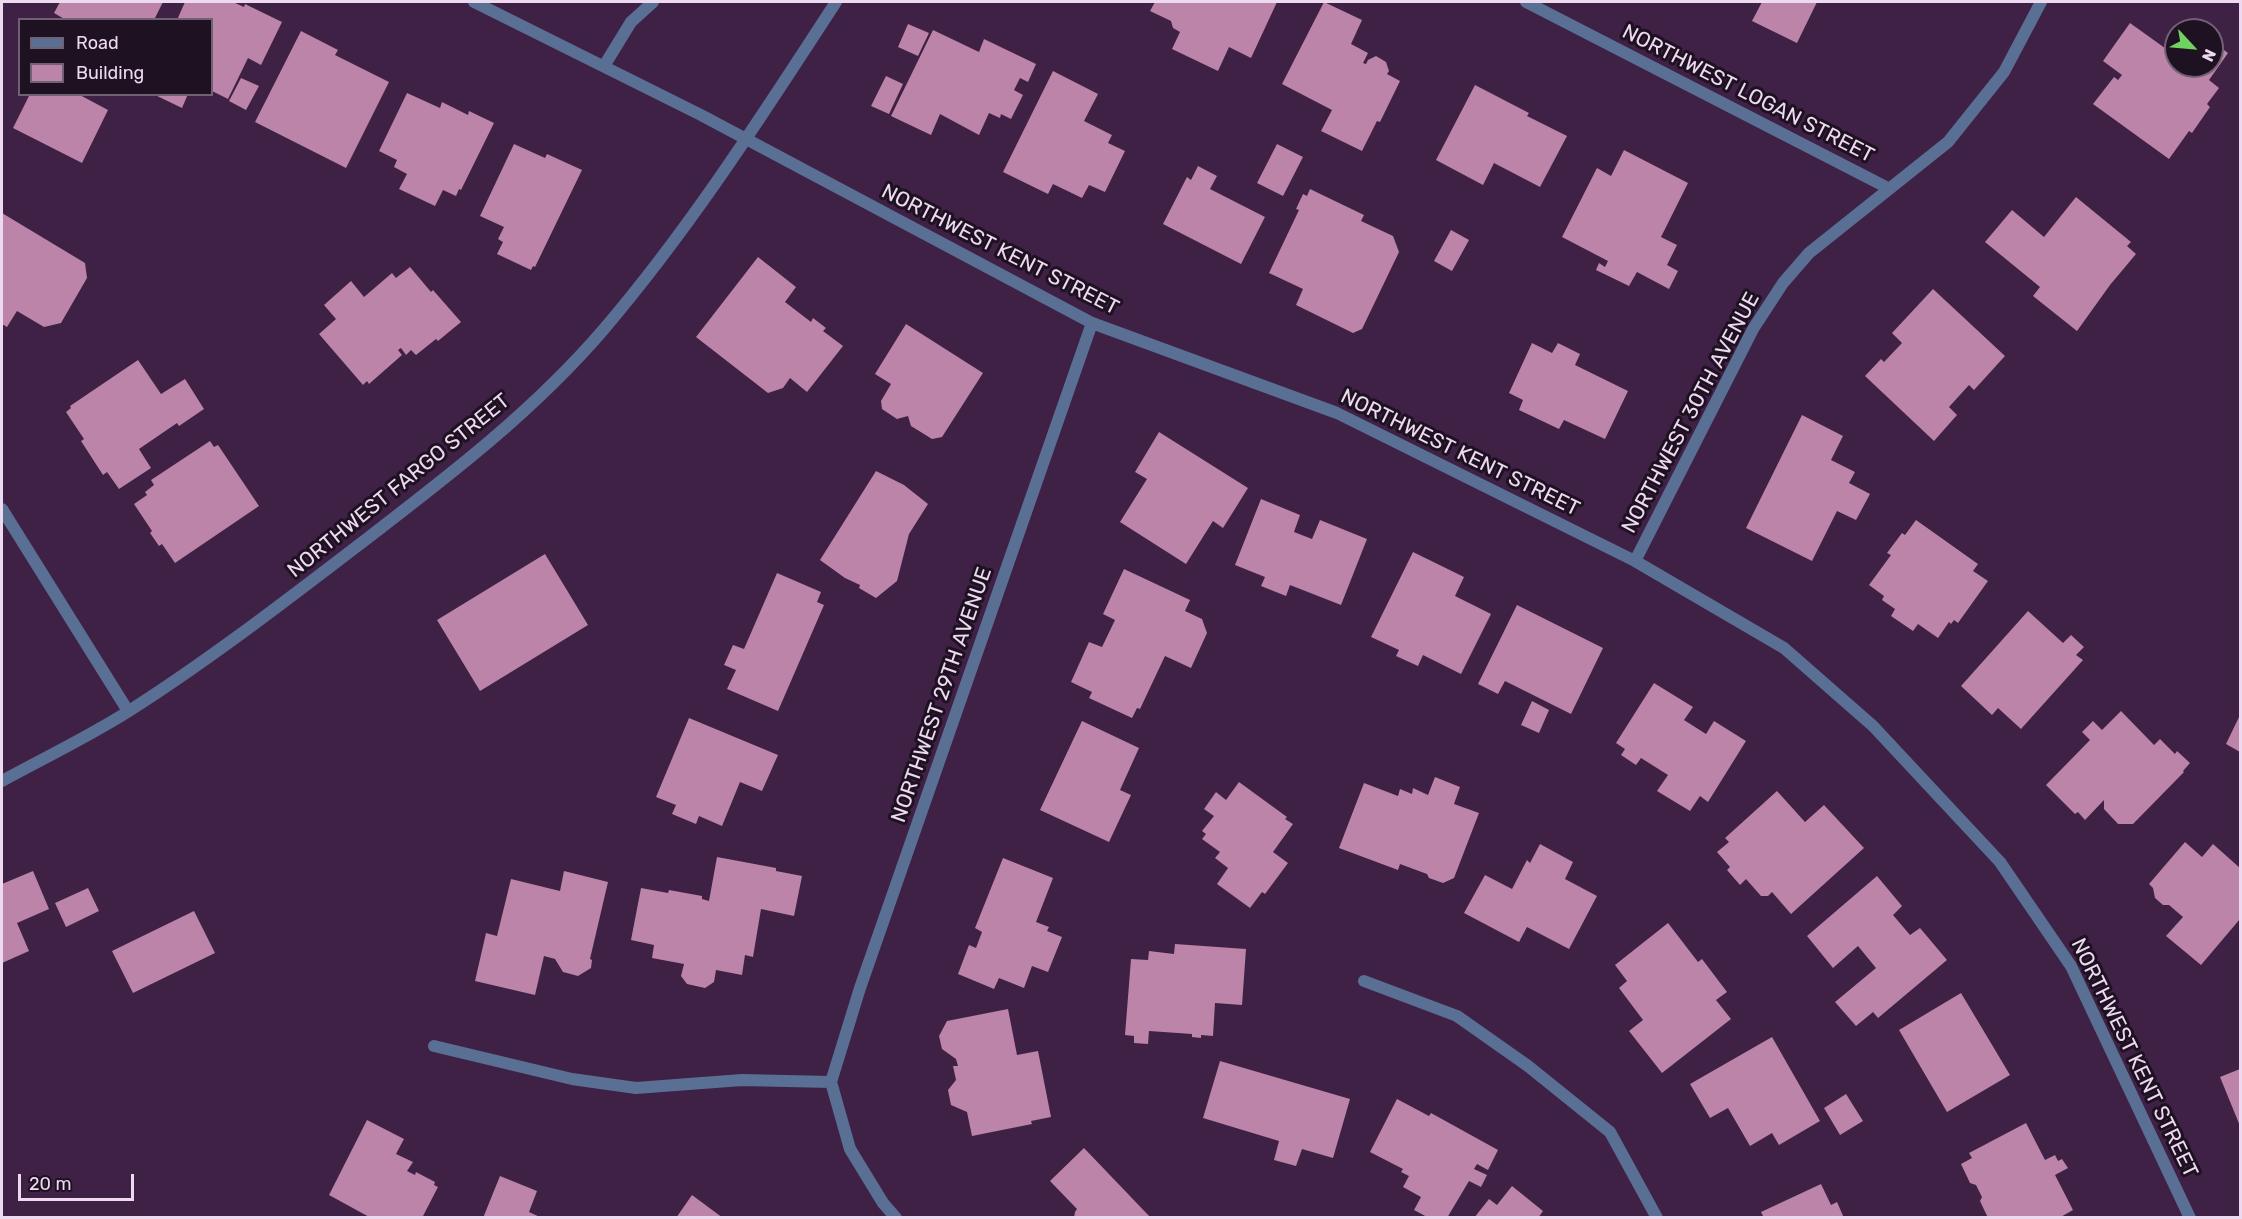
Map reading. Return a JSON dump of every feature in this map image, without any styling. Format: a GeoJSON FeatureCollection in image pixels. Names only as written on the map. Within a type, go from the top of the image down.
{"type":"FeatureCollection","features":[{"type":"Feature","properties":{"kind":"street","name":"NORTHWEST KENT STREET"},"geometry":{"type":"LineString","coordinates":[[474,2],[747,139],[1092,323],[1337,413],[1635,561],[1784,648],[1873,726],[2000,862],[2071,966],[2190,1218]]}},
{"type":"Feature","properties":{"kind":"street"},"geometry":{"type":"LineString","coordinates":[[604,66],[631,22],[653,2]]}},
{"type":"Feature","properties":{"kind":"street","name":"NORTHWEST FARGO STREET"},"geometry":{"type":"LineString","coordinates":[[2,781],[128,711],[238,637],[443,481],[522,414],[602,331],[669,248],[747,139],[836,2]]}},
{"type":"Feature","properties":{"kind":"street","name":"NORTHWEST LOGAN STREET"},"geometry":{"type":"LineString","coordinates":[[1526,2],[1888,188]]}},
{"type":"Feature","properties":{"kind":"street","name":"NORTHWEST 30TH AVENUE"},"geometry":{"type":"LineString","coordinates":[[1635,561],[1753,329],[1783,283],[1809,253],[1948,141],[2004,72],[2041,2]]}},
{"type":"Feature","properties":{"kind":"street","name":"NORTHWEST 29TH AVENUE"},"geometry":{"type":"LineString","coordinates":[[831,1082],[860,988],[1092,323]]}},
{"type":"Feature","properties":{"kind":"street"},"geometry":{"type":"LineString","coordinates":[[2,509],[128,711]]}},
{"type":"Feature","properties":{"kind":"street"},"geometry":{"type":"LineString","coordinates":[[1364,981],[1456,1016],[1528,1066],[1610,1132],[1657,1218]]}},
{"type":"Feature","properties":{"kind":"street"},"geometry":{"type":"LineString","coordinates":[[434,1046],[572,1079],[636,1088],[742,1080],[831,1082],[850,1149],[883,1203],[896,1218]]}},
{"type":"Feature","properties":{"kind":"building"},"geometry":{"type":"Polygon","coordinates":[[[60,2],[163,2],[155,18],[63,18],[54,13],[60,2]]]}},
{"type":"Feature","properties":{"kind":"building"},"geometry":{"type":"Polygon","coordinates":[[[185,2],[233,2],[244,7],[245,4],[282,22],[261,65],[248,58],[228,99],[213,92],[213,18],[178,18],[185,2]]]}},
{"type":"Feature","properties":{"kind":"building"},"geometry":{"type":"Polygon","coordinates":[[[1155,2],[1277,2],[1251,58],[1229,47],[1218,71],[1172,49],[1180,32],[1173,28],[1171,21],[1150,11],[1155,2]]]}},
{"type":"Feature","properties":{"kind":"building"},"geometry":{"type":"Polygon","coordinates":[[[1324,2],[1362,20],[1351,44],[1368,53],[1363,63],[1366,64],[1368,60],[1376,56],[1386,62],[1389,71],[1387,74],[1400,81],[1380,122],[1377,121],[1362,151],[1321,131],[1332,110],[1282,84],[1324,2]]]}},
{"type":"Feature","properties":{"kind":"building"},"geometry":{"type":"Polygon","coordinates":[[[1762,2],[1817,2],[1797,43],[1752,21],[1762,2]]]}},
{"type":"Feature","properties":{"kind":"building"},"geometry":{"type":"Polygon","coordinates":[[[2130,23],[2164,47],[2164,78],[2210,78],[2209,80],[2219,88],[2207,104],[2210,107],[2192,133],[2189,131],[2169,159],[2093,104],[2114,77],[2118,80],[2122,75],[2103,61],[2130,23]]]}},
{"type":"Feature","properties":{"kind":"building"},"geometry":{"type":"Polygon","coordinates":[[[908,24],[929,33],[918,56],[898,47],[908,24]]]}},
{"type":"Feature","properties":{"kind":"building"},"geometry":{"type":"Polygon","coordinates":[[[933,30],[979,52],[984,39],[1036,64],[1028,82],[1020,78],[1014,90],[1023,95],[1011,119],[1001,114],[1000,118],[989,113],[979,135],[940,114],[931,135],[891,116],[933,30]]]}},
{"type":"Feature","properties":{"kind":"building"},"geometry":{"type":"Polygon","coordinates":[[[301,31],[338,50],[335,55],[389,82],[346,168],[255,122],[301,31]]]}},
{"type":"Feature","properties":{"kind":"building"},"geometry":{"type":"Polygon","coordinates":[[[1053,71],[1098,94],[1084,121],[1112,135],[1108,143],[1125,151],[1105,192],[1089,185],[1082,198],[1053,184],[1048,194],[1003,172],[1053,71]]]}},
{"type":"Feature","properties":{"kind":"building"},"geometry":{"type":"Polygon","coordinates":[[[886,76],[903,84],[889,114],[871,106],[886,76]]]}},
{"type":"Feature","properties":{"kind":"building"},"geometry":{"type":"Polygon","coordinates":[[[241,78],[259,86],[246,110],[229,101],[241,78]]]}},
{"type":"Feature","properties":{"kind":"building"},"geometry":{"type":"Polygon","coordinates":[[[1475,85],[1529,113],[1527,116],[1567,136],[1540,187],[1494,163],[1483,185],[1436,160],[1475,85]]]}},
{"type":"Feature","properties":{"kind":"building"},"geometry":{"type":"Polygon","coordinates":[[[407,93],[440,108],[442,102],[468,115],[469,111],[494,123],[461,190],[459,189],[456,196],[443,190],[435,206],[399,189],[407,174],[394,167],[397,160],[379,151],[407,93]]]}},
{"type":"Feature","properties":{"kind":"building"},"geometry":{"type":"Polygon","coordinates":[[[29,96],[82,96],[108,110],[82,163],[13,128],[29,96]]]}},
{"type":"Feature","properties":{"kind":"building"},"geometry":{"type":"Polygon","coordinates":[[[157,96],[187,96],[182,108],[157,96]]]}},
{"type":"Feature","properties":{"kind":"building"},"geometry":{"type":"Polygon","coordinates":[[[514,144],[545,158],[547,154],[582,170],[535,267],[533,266],[531,270],[497,254],[503,242],[498,239],[504,227],[480,216],[514,144]]]}},
{"type":"Feature","properties":{"kind":"building"},"geometry":{"type":"Polygon","coordinates":[[[1277,144],[1303,157],[1283,196],[1257,183],[1277,144]]]}},
{"type":"Feature","properties":{"kind":"building"},"geometry":{"type":"Polygon","coordinates":[[[1624,150],[1688,183],[1661,237],[1677,245],[1667,265],[1678,271],[1669,289],[1637,272],[1629,286],[1596,270],[1599,263],[1605,267],[1608,261],[1562,237],[1597,168],[1611,176],[1624,150]]]}},
{"type":"Feature","properties":{"kind":"building"},"geometry":{"type":"Polygon","coordinates":[[[1198,166],[1217,176],[1210,189],[1265,217],[1241,264],[1163,224],[1187,177],[1191,180],[1198,166]]]}},
{"type":"Feature","properties":{"kind":"building"},"geometry":{"type":"Polygon","coordinates":[[[1310,189],[1364,215],[1361,221],[1393,236],[1399,252],[1362,329],[1353,333],[1296,305],[1303,289],[1269,273],[1299,210],[1296,209],[1303,194],[1307,196],[1310,189]]]}},
{"type":"Feature","properties":{"kind":"building"},"geometry":{"type":"Polygon","coordinates":[[[2076,197],[2131,242],[2127,246],[2136,254],[2077,331],[2033,296],[2040,287],[1985,242],[2012,210],[2044,237],[2076,197]]]}},
{"type":"Feature","properties":{"kind":"building"},"geometry":{"type":"Polygon","coordinates":[[[2,213],[85,263],[87,278],[61,323],[44,327],[17,311],[7,327],[2,324],[2,213]]]}},
{"type":"Feature","properties":{"kind":"building"},"geometry":{"type":"Polygon","coordinates":[[[1451,230],[1469,240],[1452,271],[1434,261],[1451,230]]]}},
{"type":"Feature","properties":{"kind":"building"},"geometry":{"type":"Polygon","coordinates":[[[758,257],[796,287],[785,302],[811,322],[813,318],[826,328],[823,331],[843,346],[807,392],[790,378],[783,388],[768,393],[696,337],[758,257]]]}},
{"type":"Feature","properties":{"kind":"building"},"geometry":{"type":"Polygon","coordinates":[[[410,267],[461,322],[416,355],[411,350],[406,355],[401,348],[398,350],[402,355],[369,384],[367,381],[363,385],[319,334],[336,319],[324,305],[351,281],[364,297],[392,273],[396,278],[410,267]]]}},
{"type":"Feature","properties":{"kind":"building"},"geometry":{"type":"Polygon","coordinates":[[[1933,289],[2005,356],[1974,390],[1969,385],[1949,407],[1957,415],[1934,441],[1865,376],[1881,359],[1884,362],[1902,343],[1892,333],[1933,289]]]}},
{"type":"Feature","properties":{"kind":"building"},"geometry":{"type":"Polygon","coordinates":[[[906,324],[983,373],[942,437],[932,439],[911,426],[908,416],[897,419],[882,409],[881,401],[891,384],[875,374],[906,324]]]}},
{"type":"Feature","properties":{"kind":"building"},"geometry":{"type":"Polygon","coordinates":[[[1532,343],[1552,353],[1558,343],[1580,354],[1575,365],[1628,391],[1605,439],[1564,420],[1559,429],[1519,410],[1523,400],[1509,393],[1532,343]]]}},
{"type":"Feature","properties":{"kind":"building"},"geometry":{"type":"Polygon","coordinates":[[[138,360],[161,394],[185,379],[204,409],[179,426],[177,423],[139,449],[151,468],[119,489],[107,472],[103,475],[81,441],[84,439],[66,412],[71,408],[70,406],[138,360]]]}},
{"type":"Feature","properties":{"kind":"building"},"geometry":{"type":"Polygon","coordinates":[[[1802,415],[1843,436],[1831,460],[1855,472],[1849,483],[1870,494],[1856,520],[1837,511],[1812,561],[1746,528],[1802,415]]]}},
{"type":"Feature","properties":{"kind":"building"},"geometry":{"type":"Polygon","coordinates":[[[1159,432],[1248,488],[1223,528],[1213,521],[1186,564],[1120,522],[1147,479],[1135,472],[1159,432]]]}},
{"type":"Feature","properties":{"kind":"building"},"geometry":{"type":"Polygon","coordinates":[[[210,441],[214,447],[218,445],[259,506],[175,563],[162,544],[159,546],[134,504],[147,495],[145,492],[154,485],[151,480],[210,441]]]}},
{"type":"Feature","properties":{"kind":"building"},"geometry":{"type":"Polygon","coordinates":[[[876,471],[904,485],[928,504],[909,534],[897,581],[876,598],[820,560],[876,471]]]}},
{"type":"Feature","properties":{"kind":"building"},"geometry":{"type":"Polygon","coordinates":[[[1261,499],[1300,515],[1294,532],[1312,539],[1320,520],[1367,539],[1341,605],[1290,585],[1286,596],[1261,586],[1265,577],[1235,565],[1261,499]]]}},
{"type":"Feature","properties":{"kind":"building"},"geometry":{"type":"Polygon","coordinates":[[[1916,520],[1978,564],[1973,571],[1988,581],[1958,623],[1954,620],[1951,624],[1949,622],[1938,638],[1918,624],[1913,631],[1891,616],[1895,609],[1882,600],[1884,596],[1869,585],[1891,555],[1887,553],[1902,533],[1905,535],[1916,520]]]}},
{"type":"Feature","properties":{"kind":"building"},"geometry":{"type":"Polygon","coordinates":[[[1413,552],[1464,577],[1455,596],[1491,614],[1461,674],[1423,655],[1418,666],[1396,656],[1399,650],[1371,637],[1413,552]]]}},
{"type":"Feature","properties":{"kind":"building"},"geometry":{"type":"Polygon","coordinates":[[[545,554],[588,625],[480,691],[437,620],[545,554]]]}},
{"type":"Feature","properties":{"kind":"building"},"geometry":{"type":"Polygon","coordinates":[[[1124,569],[1190,600],[1185,611],[1202,619],[1207,633],[1191,668],[1165,656],[1140,709],[1137,708],[1132,718],[1089,698],[1092,692],[1071,682],[1089,642],[1102,647],[1115,620],[1103,614],[1124,569]]]}},
{"type":"Feature","properties":{"kind":"building"},"geometry":{"type":"Polygon","coordinates":[[[777,573],[821,592],[817,602],[824,605],[778,711],[727,689],[736,670],[724,665],[733,645],[744,649],[777,573]]]}},
{"type":"Feature","properties":{"kind":"building"},"geometry":{"type":"Polygon","coordinates":[[[1517,605],[1603,648],[1571,714],[1505,681],[1498,694],[1478,684],[1517,605]]]}},
{"type":"Feature","properties":{"kind":"building"},"geometry":{"type":"Polygon","coordinates":[[[2028,611],[2063,643],[2071,635],[2084,647],[2076,655],[2083,660],[2021,729],[1998,708],[1992,715],[1961,686],[2028,611]]]}},
{"type":"Feature","properties":{"kind":"building"},"geometry":{"type":"Polygon","coordinates":[[[1654,683],[1693,707],[1684,720],[1706,734],[1714,721],[1746,741],[1708,802],[1700,796],[1690,811],[1657,791],[1668,775],[1641,758],[1636,765],[1621,755],[1625,749],[1616,743],[1654,683]]]}},
{"type":"Feature","properties":{"kind":"building"},"geometry":{"type":"Polygon","coordinates":[[[1532,701],[1549,710],[1539,733],[1521,725],[1532,701]]]}},
{"type":"Feature","properties":{"kind":"building"},"geometry":{"type":"Polygon","coordinates":[[[2121,711],[2154,745],[2160,739],[2175,754],[2177,751],[2190,763],[2133,824],[2118,824],[2104,809],[2104,800],[2085,820],[2078,812],[2075,814],[2046,785],[2090,740],[2082,732],[2093,721],[2102,730],[2121,711]]]}},
{"type":"Feature","properties":{"kind":"building"},"geometry":{"type":"Polygon","coordinates":[[[2240,715],[2240,752],[2226,744],[2240,715]]]}},
{"type":"Feature","properties":{"kind":"building"},"geometry":{"type":"Polygon","coordinates":[[[689,718],[778,755],[762,791],[740,782],[722,826],[699,816],[696,824],[672,814],[676,805],[656,797],[689,718]]]}},
{"type":"Feature","properties":{"kind":"building"},"geometry":{"type":"Polygon","coordinates":[[[1082,721],[1139,748],[1120,790],[1131,795],[1109,842],[1040,810],[1082,721]]]}},
{"type":"Feature","properties":{"kind":"building"},"geometry":{"type":"Polygon","coordinates":[[[1435,777],[1460,787],[1454,804],[1479,813],[1454,878],[1443,883],[1400,864],[1398,870],[1339,848],[1364,783],[1398,796],[1400,789],[1412,794],[1413,788],[1428,795],[1435,777]]]}},
{"type":"Feature","properties":{"kind":"building"},"geometry":{"type":"Polygon","coordinates":[[[1239,782],[1287,817],[1285,819],[1293,824],[1273,852],[1288,863],[1265,894],[1262,892],[1250,908],[1217,884],[1228,868],[1215,858],[1220,852],[1202,839],[1206,834],[1202,831],[1214,816],[1204,809],[1216,792],[1226,800],[1239,782]]]}},
{"type":"Feature","properties":{"kind":"building"},"geometry":{"type":"Polygon","coordinates":[[[1777,791],[1805,822],[1824,805],[1864,848],[1791,914],[1772,892],[1768,896],[1761,896],[1746,879],[1740,885],[1727,870],[1730,867],[1717,852],[1729,842],[1725,838],[1777,791]]]}},
{"type":"Feature","properties":{"kind":"building"},"geometry":{"type":"Polygon","coordinates":[[[2185,842],[2202,857],[2213,844],[2240,868],[2240,919],[2201,965],[2166,936],[2183,917],[2169,905],[2163,905],[2155,898],[2153,888],[2149,884],[2185,842]]]}},
{"type":"Feature","properties":{"kind":"building"},"geometry":{"type":"Polygon","coordinates":[[[1540,844],[1573,862],[1565,879],[1597,896],[1569,949],[1527,927],[1519,942],[1464,913],[1485,875],[1512,889],[1527,860],[1530,863],[1540,844]]]}},
{"type":"Feature","properties":{"kind":"building"},"geometry":{"type":"Polygon","coordinates":[[[717,857],[776,868],[776,871],[802,876],[794,916],[761,909],[753,957],[745,955],[742,975],[716,970],[714,982],[705,988],[687,984],[681,976],[684,964],[652,958],[654,945],[631,940],[641,888],[702,896],[702,899],[709,901],[717,857]]]}},
{"type":"Feature","properties":{"kind":"building"},"geometry":{"type":"Polygon","coordinates":[[[1003,858],[1053,878],[1036,922],[1049,927],[1047,931],[1062,937],[1048,972],[1032,966],[1024,988],[999,978],[994,989],[958,974],[969,945],[976,948],[982,932],[975,928],[1003,858]]]}},
{"type":"Feature","properties":{"kind":"building"},"geometry":{"type":"Polygon","coordinates":[[[33,871],[49,909],[17,923],[29,951],[2,963],[2,884],[33,871]]]}},
{"type":"Feature","properties":{"kind":"building"},"geometry":{"type":"Polygon","coordinates":[[[564,871],[608,882],[590,959],[592,960],[591,968],[578,976],[563,972],[555,959],[544,956],[535,995],[475,981],[486,933],[497,936],[511,879],[560,891],[564,871]]]}},
{"type":"Feature","properties":{"kind":"building"},"geometry":{"type":"Polygon","coordinates":[[[1877,876],[1902,906],[1893,915],[1910,935],[1920,928],[1947,960],[1878,1018],[1873,1012],[1856,1026],[1835,1002],[1876,968],[1858,946],[1833,968],[1807,936],[1877,876]]]}},
{"type":"Feature","properties":{"kind":"building"},"geometry":{"type":"Polygon","coordinates":[[[88,888],[99,911],[66,927],[55,903],[88,888]]]}},
{"type":"Feature","properties":{"kind":"building"},"geometry":{"type":"Polygon","coordinates":[[[194,911],[215,953],[133,993],[112,951],[194,911]]]}},
{"type":"Feature","properties":{"kind":"building"},"geometry":{"type":"Polygon","coordinates":[[[1668,923],[1698,962],[1702,959],[1727,992],[1716,1000],[1731,1019],[1662,1073],[1629,1031],[1643,1020],[1619,988],[1627,981],[1615,965],[1668,923]]]}},
{"type":"Feature","properties":{"kind":"building"},"geometry":{"type":"Polygon","coordinates":[[[1175,944],[1246,949],[1242,1005],[1215,1003],[1213,1036],[1201,1035],[1201,1038],[1192,1037],[1192,1034],[1149,1031],[1148,1044],[1134,1043],[1134,1036],[1125,1035],[1131,959],[1148,960],[1149,951],[1174,954],[1175,944]]]}},
{"type":"Feature","properties":{"kind":"building"},"geometry":{"type":"Polygon","coordinates":[[[1961,993],[2010,1075],[1947,1112],[1899,1030],[1961,993]]]}},
{"type":"Feature","properties":{"kind":"building"},"geometry":{"type":"Polygon","coordinates":[[[1008,1009],[1017,1055],[1038,1051],[1051,1117],[1031,1121],[1032,1124],[972,1136],[967,1112],[951,1105],[948,1090],[956,1080],[953,1066],[958,1066],[956,1059],[942,1049],[939,1036],[947,1021],[1008,1009]]]}},
{"type":"Feature","properties":{"kind":"building"},"geometry":{"type":"Polygon","coordinates":[[[1772,1037],[1820,1121],[1779,1145],[1772,1133],[1750,1146],[1728,1108],[1710,1118],[1690,1084],[1772,1037]]]}},
{"type":"Feature","properties":{"kind":"building"},"geometry":{"type":"Polygon","coordinates":[[[1220,1061],[1350,1099],[1333,1158],[1302,1149],[1296,1166],[1274,1160],[1279,1141],[1203,1118],[1220,1061]]]}},
{"type":"Feature","properties":{"kind":"building"},"geometry":{"type":"Polygon","coordinates":[[[2240,1069],[2240,1126],[2220,1077],[2240,1069]]]}},
{"type":"Feature","properties":{"kind":"building"},"geometry":{"type":"Polygon","coordinates":[[[1846,1094],[1863,1121],[1840,1135],[1824,1108],[1846,1094]]]}},
{"type":"Feature","properties":{"kind":"building"},"geometry":{"type":"Polygon","coordinates":[[[1397,1099],[1429,1116],[1431,1113],[1498,1150],[1488,1170],[1477,1164],[1474,1169],[1487,1175],[1481,1187],[1469,1181],[1447,1218],[1429,1218],[1414,1210],[1421,1197],[1403,1187],[1409,1176],[1401,1172],[1403,1169],[1370,1152],[1397,1099]]]}},
{"type":"Feature","properties":{"kind":"building"},"geometry":{"type":"Polygon","coordinates":[[[367,1120],[404,1139],[396,1154],[413,1162],[407,1171],[415,1175],[416,1172],[435,1182],[434,1185],[438,1187],[422,1218],[371,1218],[329,1195],[367,1120]]]}},
{"type":"Feature","properties":{"kind":"building"},"geometry":{"type":"Polygon","coordinates":[[[2026,1123],[2045,1160],[2055,1155],[2058,1161],[2062,1159],[2068,1168],[2055,1175],[2073,1210],[2059,1218],[1988,1218],[1976,1185],[1970,1183],[1961,1164],[1972,1158],[1969,1153],[2026,1123]]]}},
{"type":"Feature","properties":{"kind":"building"},"geometry":{"type":"Polygon","coordinates":[[[1084,1148],[1151,1218],[1074,1218],[1077,1209],[1050,1181],[1084,1148]]]}},
{"type":"Feature","properties":{"kind":"building"},"geometry":{"type":"Polygon","coordinates":[[[500,1176],[537,1191],[529,1212],[542,1218],[483,1218],[500,1176]]]}},
{"type":"Feature","properties":{"kind":"building"},"geometry":{"type":"Polygon","coordinates":[[[1821,1184],[1831,1205],[1837,1202],[1844,1218],[1764,1218],[1761,1212],[1821,1184]]]}},
{"type":"Feature","properties":{"kind":"building"},"geometry":{"type":"Polygon","coordinates":[[[1512,1186],[1543,1211],[1538,1218],[1474,1218],[1489,1199],[1497,1205],[1512,1186]]]}},
{"type":"Feature","properties":{"kind":"building"},"geometry":{"type":"Polygon","coordinates":[[[692,1195],[723,1218],[676,1218],[692,1195]]]}}]}
